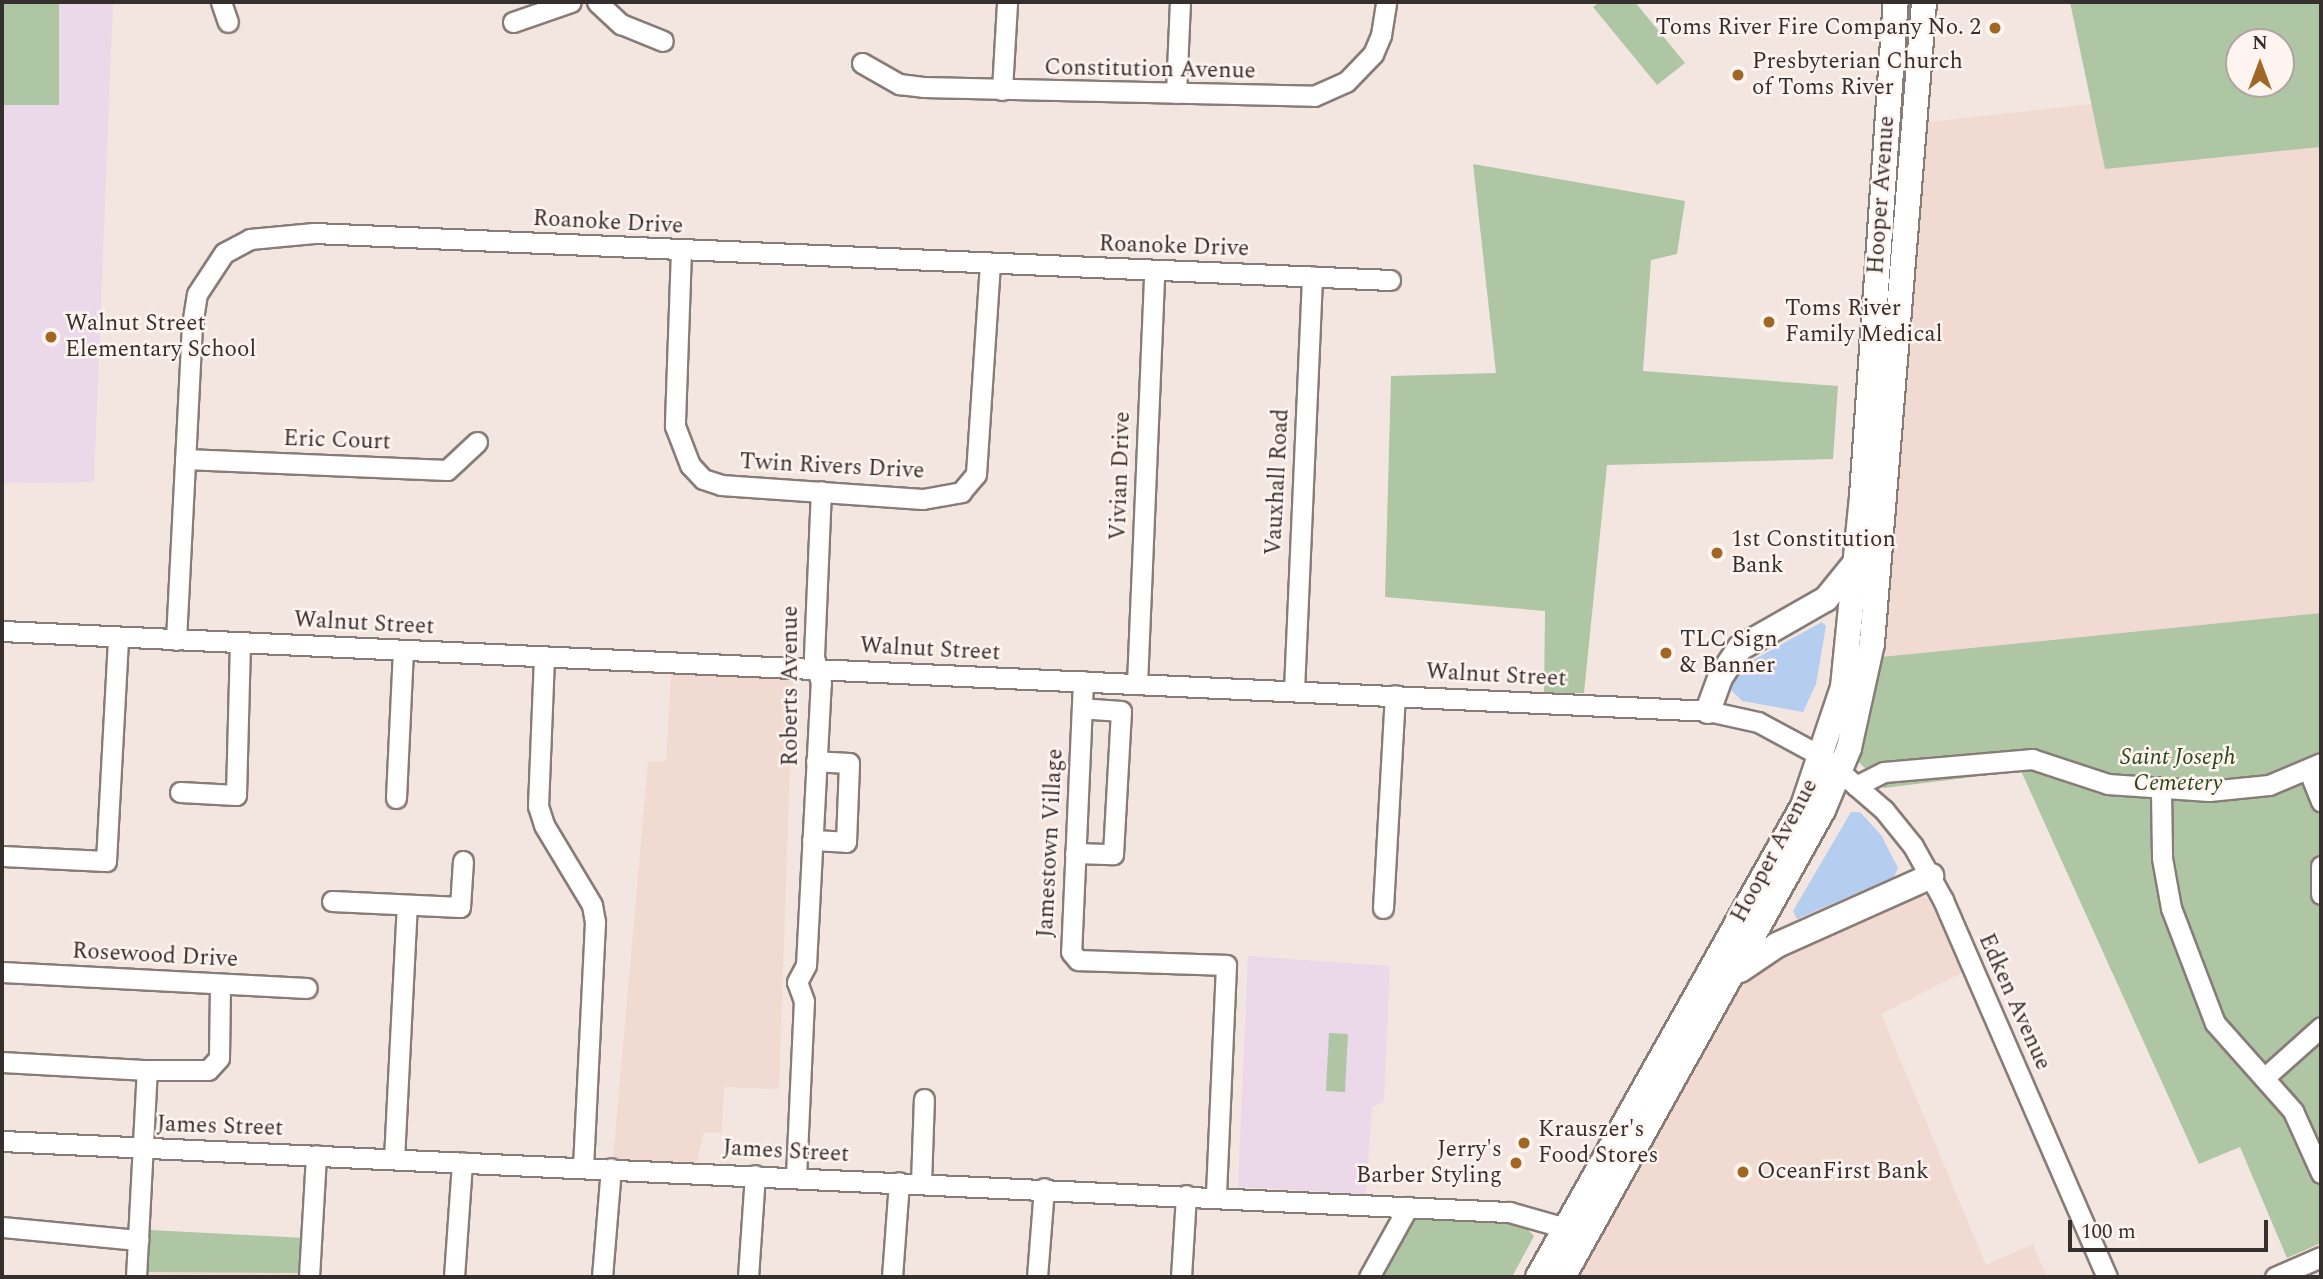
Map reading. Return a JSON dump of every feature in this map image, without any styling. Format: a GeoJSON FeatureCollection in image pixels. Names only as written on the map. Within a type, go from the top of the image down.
{"type":"FeatureCollection","features":[{"type":"Feature","properties":{"kind":"main road","name":"Hooper Avenue"},"geometry":{"type":"LineString","coordinates":[[1538,1277],[1799,813],[1840,771],[1843,687],[1856,562],[1896,2]]}},
{"type":"Feature","properties":{"kind":"main road","name":"Hooper Avenue"},"geometry":{"type":"LineString","coordinates":[[1563,1277],[1730,980],[1840,771],[1867,680],[1923,13]]}},
{"type":"Feature","properties":{"kind":"main road"},"geometry":{"type":"LineString","coordinates":[[1883,203],[1909,46],[1923,13]]}},
{"type":"Feature","properties":{"kind":"main road"},"geometry":{"type":"LineString","coordinates":[[1708,711],[1721,676],[1740,648],[1826,598],[1856,562]]}},
{"type":"Feature","properties":{"kind":"main road"},"geometry":{"type":"LineString","coordinates":[[1730,980],[1752,959],[1777,944],[1930,876]]}},
{"type":"Feature","properties":{"kind":"street"},"geometry":{"type":"LineString","coordinates":[[221,2],[228,22]]}},
{"type":"Feature","properties":{"kind":"street"},"geometry":{"type":"LineString","coordinates":[[513,22],[571,2]]}},
{"type":"Feature","properties":{"kind":"street"},"geometry":{"type":"LineString","coordinates":[[597,2],[621,24],[663,41]]}},
{"type":"Feature","properties":{"kind":"street"},"geometry":{"type":"LineString","coordinates":[[1002,90],[1007,2]]}},
{"type":"Feature","properties":{"kind":"street"},"geometry":{"type":"LineString","coordinates":[[1176,93],[1180,2]]}},
{"type":"Feature","properties":{"kind":"street","name":"Constitution Avenue"},"geometry":{"type":"LineString","coordinates":[[862,63],[900,84],[1002,90],[1176,93],[1293,99],[1331,90],[1346,82],[1373,54],[1381,35],[1386,2]]}},
{"type":"Feature","properties":{"kind":"street","name":"Roanoke Drive"},"geometry":{"type":"LineString","coordinates":[[176,640],[197,294],[217,261],[235,245],[268,234],[314,233],[1390,280]]}},
{"type":"Feature","properties":{"kind":"street","name":"Twin Rivers Drive"},"geometry":{"type":"LineString","coordinates":[[681,250],[675,426],[690,464],[703,479],[721,485],[923,499],[950,495],[970,484],[979,464],[990,264]]}},
{"type":"Feature","properties":{"kind":"street","name":"Vivian Drive"},"geometry":{"type":"LineString","coordinates":[[1137,684],[1154,271]]}},
{"type":"Feature","properties":{"kind":"street","name":"Vauxhall Road"},"geometry":{"type":"LineString","coordinates":[[1294,690],[1312,276]]}},
{"type":"Feature","properties":{"kind":"street","name":"Eric Court"},"geometry":{"type":"LineString","coordinates":[[185,459],[447,470],[477,442]]}},
{"type":"Feature","properties":{"kind":"street","name":"Roberts Avenue"},"geometry":{"type":"LineString","coordinates":[[796,1176],[804,1001],[814,984],[806,965],[816,761],[818,669],[814,656],[821,491]]}},
{"type":"Feature","properties":{"kind":"street","name":"Walnut Street"},"geometry":{"type":"LineString","coordinates":[[2,631],[1708,711],[1758,722],[1840,771]]}},
{"type":"Feature","properties":{"kind":"street"},"geometry":{"type":"LineString","coordinates":[[2,856],[106,861],[118,637]]}},
{"type":"Feature","properties":{"kind":"street"},"geometry":{"type":"LineString","coordinates":[[180,792],[236,795],[240,642]]}},
{"type":"Feature","properties":{"kind":"street"},"geometry":{"type":"LineString","coordinates":[[396,798],[403,650]]}},
{"type":"Feature","properties":{"kind":"street"},"geometry":{"type":"LineString","coordinates":[[544,657],[538,806],[544,825],[592,905],[595,922],[583,1167]]}},
{"type":"Feature","properties":{"kind":"street","name":"Jamestown Village"},"geometry":{"type":"LineString","coordinates":[[1083,681],[1070,945],[1078,960],[1226,965],[1216,1197]]}},
{"type":"Feature","properties":{"kind":"street"},"geometry":{"type":"LineString","coordinates":[[1384,908],[1395,695]]}},
{"type":"Feature","properties":{"kind":"street"},"geometry":{"type":"LineString","coordinates":[[1075,853],[1113,853],[1121,711],[1082,709]]}},
{"type":"Feature","properties":{"kind":"street"},"geometry":{"type":"LineString","coordinates":[[1840,771],[1884,772],[2032,759],[2108,784],[2161,791],[2269,785],[2315,766],[2321,802]]}},
{"type":"Feature","properties":{"kind":"street"},"geometry":{"type":"LineString","coordinates":[[812,840],[846,842],[849,763],[816,761]]}},
{"type":"Feature","properties":{"kind":"street","name":"Edken Avenue"},"geometry":{"type":"LineString","coordinates":[[1840,771],[1884,810],[1930,876],[2107,1277]]}},
{"type":"Feature","properties":{"kind":"street"},"geometry":{"type":"LineString","coordinates":[[2161,791],[2162,858],[2171,908],[2215,1023],[2238,1055],[2264,1078],[2293,1111],[2321,1173]]}},
{"type":"Feature","properties":{"kind":"street"},"geometry":{"type":"LineString","coordinates":[[332,901],[460,907],[463,861]]}},
{"type":"Feature","properties":{"kind":"street"},"geometry":{"type":"LineString","coordinates":[[2321,866],[2321,894]]}},
{"type":"Feature","properties":{"kind":"street"},"geometry":{"type":"LineString","coordinates":[[394,1159],[407,905]]}},
{"type":"Feature","properties":{"kind":"street","name":"Rosewood Drive"},"geometry":{"type":"LineString","coordinates":[[2,972],[307,988]]}},
{"type":"Feature","properties":{"kind":"street"},"geometry":{"type":"LineString","coordinates":[[2,1062],[147,1070],[208,1070],[219,1058],[220,984]]}},
{"type":"Feature","properties":{"kind":"street"},"geometry":{"type":"LineString","coordinates":[[2264,1078],[2321,1027]]}},
{"type":"Feature","properties":{"kind":"street"},"geometry":{"type":"LineString","coordinates":[[136,1277],[147,1070]]}},
{"type":"Feature","properties":{"kind":"street"},"geometry":{"type":"LineString","coordinates":[[921,1183],[924,1099]]}},
{"type":"Feature","properties":{"kind":"street","name":"James Street"},"geometry":{"type":"LineString","coordinates":[[2,1141],[796,1176],[1509,1212],[1566,1228]]}},
{"type":"Feature","properties":{"kind":"street"},"geometry":{"type":"LineString","coordinates":[[309,1277],[316,1155]]}},
{"type":"Feature","properties":{"kind":"street"},"geometry":{"type":"LineString","coordinates":[[454,1277],[462,1161]]}},
{"type":"Feature","properties":{"kind":"street"},"geometry":{"type":"LineString","coordinates":[[601,1277],[611,1168]]}},
{"type":"Feature","properties":{"kind":"street"},"geometry":{"type":"LineString","coordinates":[[748,1277],[755,1175]]}},
{"type":"Feature","properties":{"kind":"street"},"geometry":{"type":"LineString","coordinates":[[892,1277],[899,1182]]}},
{"type":"Feature","properties":{"kind":"street"},"geometry":{"type":"LineString","coordinates":[[1037,1277],[1044,1188]]}},
{"type":"Feature","properties":{"kind":"street"},"geometry":{"type":"LineString","coordinates":[[1181,1277],[1186,1195]]}},
{"type":"Feature","properties":{"kind":"street"},"geometry":{"type":"LineString","coordinates":[[1369,1277],[1408,1208]]}},
{"type":"Feature","properties":{"kind":"street"},"geometry":{"type":"LineString","coordinates":[[2,1227],[138,1240]]}},
{"type":"Feature","properties":{"kind":"street"},"geometry":{"type":"LineString","coordinates":[[2275,1277],[2321,1257]]}},
{"type":"Feature","properties":{"kind":"shaded area","name":"Walnut Street Elementary School"},"geometry":{"type":"Polygon","coordinates":[[[2,2],[113,2],[94,482],[2,483],[2,2]]]}},
{"type":"Feature","properties":{"kind":"shaded area"},"geometry":{"type":"Polygon","coordinates":[[[2092,104],[2105,169],[2321,147],[2321,613],[1881,657],[1928,122],[2092,104]]]}},
{"type":"Feature","properties":{"kind":"shaded area"},"geometry":{"type":"Polygon","coordinates":[[[671,674],[793,679],[779,1089],[724,1087],[722,1133],[704,1132],[697,1162],[613,1159],[648,762],[666,761],[671,674]]]}},
{"type":"Feature","properties":{"kind":"shaded area"},"geometry":{"type":"Polygon","coordinates":[[[1914,893],[1929,899],[1963,972],[1881,1014],[1986,1265],[2033,1244],[2047,1277],[1573,1277],[1746,972],[1914,893]]]}},
{"type":"Feature","properties":{"kind":"shaded area"},"geometry":{"type":"Polygon","coordinates":[[[1248,956],[1390,966],[1384,1102],[1372,1107],[1366,1194],[1238,1187],[1248,956]]]}},
{"type":"Feature","properties":{"kind":"shaded area"},"geometry":{"type":"Polygon","coordinates":[[[147,1272],[302,1273],[302,1277],[146,1277],[147,1272]]]}},
{"type":"Feature","properties":{"kind":"green space"},"geometry":{"type":"Polygon","coordinates":[[[2,2],[59,2],[59,105],[2,105],[2,2]]]}},
{"type":"Feature","properties":{"kind":"green space"},"geometry":{"type":"Polygon","coordinates":[[[1600,2],[1635,2],[1685,63],[1657,85],[1593,7],[1600,2]]]}},
{"type":"Feature","properties":{"kind":"green space"},"geometry":{"type":"Polygon","coordinates":[[[2070,2],[2321,2],[2321,147],[2105,169],[2070,2]]]}},
{"type":"Feature","properties":{"kind":"green space"},"geometry":{"type":"Polygon","coordinates":[[[1473,164],[1685,201],[1677,254],[1651,260],[1643,371],[1838,386],[1833,459],[1607,465],[1584,693],[1544,693],[1545,611],[1385,597],[1391,376],[1496,373],[1473,164]]]}},
{"type":"Feature","properties":{"kind":"green space","name":"Saint Joseph Cemetery"},"geometry":{"type":"Polygon","coordinates":[[[2321,613],[2321,1243],[2287,1258],[2240,1147],[2199,1164],[2021,771],[1884,788],[1857,760],[1881,657],[2321,613]]]}},
{"type":"Feature","properties":{"kind":"green space"},"geometry":{"type":"Polygon","coordinates":[[[1329,1033],[1348,1034],[1345,1092],[1326,1091],[1329,1033]]]}},
{"type":"Feature","properties":{"kind":"green space"},"geometry":{"type":"Polygon","coordinates":[[[1417,1216],[1510,1223],[1525,1227],[1534,1236],[1512,1277],[1379,1277],[1417,1216]]]}},
{"type":"Feature","properties":{"kind":"green space"},"geometry":{"type":"Polygon","coordinates":[[[150,1230],[305,1238],[302,1273],[147,1272],[150,1230]]]}},
{"type":"Feature","properties":{"kind":"water"},"geometry":{"type":"Polygon","coordinates":[[[1822,622],[1826,626],[1816,684],[1803,712],[1742,701],[1729,688],[1744,665],[1822,622]]]}},
{"type":"Feature","properties":{"kind":"water"},"geometry":{"type":"Polygon","coordinates":[[[1851,812],[1860,812],[1881,835],[1898,868],[1894,877],[1797,919],[1793,911],[1851,812]]]}},
{"type":"Feature","properties":{"kind":"place","name":"Toms River Fire Company No. 2"},"geometry":{"type":"Point","coordinates":[1995,28]}},
{"type":"Feature","properties":{"kind":"place","name":"Presbyterian Church of Toms River"},"geometry":{"type":"Point","coordinates":[1738,75]}},
{"type":"Feature","properties":{"kind":"place","name":"Toms River Family Medical"},"geometry":{"type":"Point","coordinates":[1769,322]}},
{"type":"Feature","properties":{"kind":"place","name":"Walnut Street Elementary School"},"geometry":{"type":"Point","coordinates":[51,337]}},
{"type":"Feature","properties":{"kind":"place","name":"1st Constitution Bank"},"geometry":{"type":"Point","coordinates":[1717,553]}},
{"type":"Feature","properties":{"kind":"place","name":"TLC Sign & Banner"},"geometry":{"type":"Point","coordinates":[1666,653]}},
{"type":"Feature","properties":{"kind":"place","name":"Krauszer's Food Stores"},"geometry":{"type":"Point","coordinates":[1524,1143]}},
{"type":"Feature","properties":{"kind":"place","name":"Jerry's Barber Styling"},"geometry":{"type":"Point","coordinates":[1516,1163]}},
{"type":"Feature","properties":{"kind":"place","name":"OceanFirst Bank"},"geometry":{"type":"Point","coordinates":[1743,1172]}}]}
